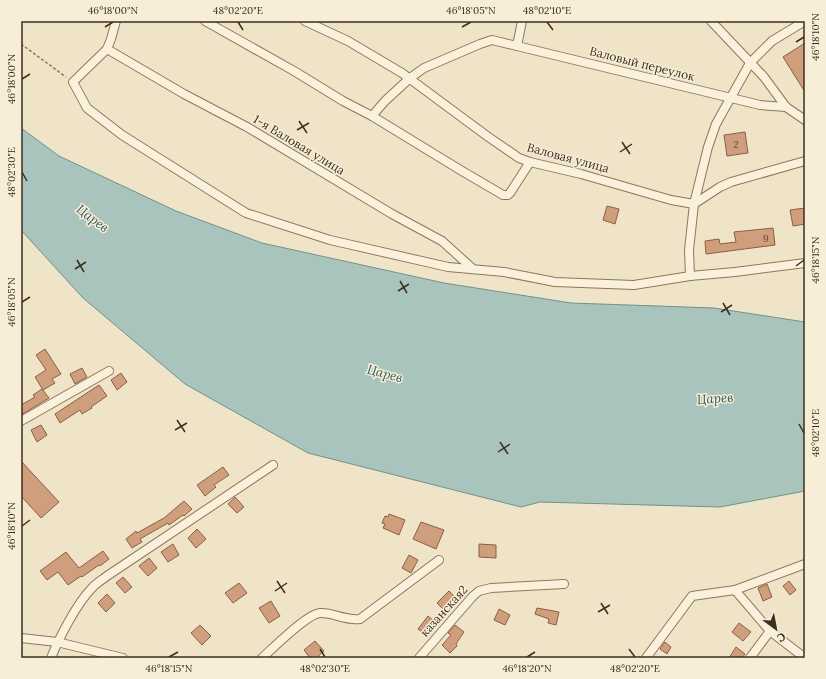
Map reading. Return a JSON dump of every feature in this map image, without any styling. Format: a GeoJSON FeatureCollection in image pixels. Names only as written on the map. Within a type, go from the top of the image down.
{"type":"FeatureCollection","features":[{"type":"Feature","properties":{"kind":"street"},"geometry":{"type":"LineString","coordinates":[[116,21],[111,39],[106,49],[73,82],[87,108],[122,135],[246,213],[330,240],[448,267],[504,272],[555,282],[634,284],[805,263]]}},
{"type":"Feature","properties":{"kind":"street"},"geometry":{"type":"LineString","coordinates":[[205,21],[294,71],[343,101],[372,116],[503,195],[508,195],[510,193],[530,162]]}},
{"type":"Feature","properties":{"kind":"street","name":"Валовая улица"},"geometry":{"type":"LineString","coordinates":[[305,21],[348,41],[410,78],[487,136],[520,158],[670,200],[694,204]]}},
{"type":"Feature","properties":{"kind":"street"},"geometry":{"type":"LineString","coordinates":[[517,46],[522,21]]}},
{"type":"Feature","properties":{"kind":"street"},"geometry":{"type":"LineString","coordinates":[[711,21],[764,78],[786,107],[805,120]]}},
{"type":"Feature","properties":{"kind":"street"},"geometry":{"type":"LineString","coordinates":[[690,276],[689,250],[694,204],[710,141],[716,124],[750,63],[772,41],[805,21]]}},
{"type":"Feature","properties":{"kind":"street","name":"Валовый переулок"},"geometry":{"type":"LineString","coordinates":[[372,116],[385,101],[410,78],[424,68],[492,40],[730,99],[760,105],[786,107]]}},
{"type":"Feature","properties":{"kind":"street","name":"1-я Валовая улица"},"geometry":{"type":"LineString","coordinates":[[106,49],[184,94],[247,127],[392,214],[442,241],[473,269]]}},
{"type":"Feature","properties":{"kind":"street"},"geometry":{"type":"LineString","coordinates":[[694,204],[720,187],[731,182],[805,161]]}},
{"type":"Feature","properties":{"kind":"street"},"geometry":{"type":"LineString","coordinates":[[21,421],[109,371]]}},
{"type":"Feature","properties":{"kind":"street"},"geometry":{"type":"LineString","coordinates":[[52,658],[57,642],[84,597],[92,587],[273,465]]}},
{"type":"Feature","properties":{"kind":"street"},"geometry":{"type":"LineString","coordinates":[[262,658],[308,619],[317,614],[325,613],[353,620],[360,619],[439,560]]}},
{"type":"Feature","properties":{"kind":"street"},"geometry":{"type":"LineString","coordinates":[[646,658],[692,596],[735,590],[805,564]]}},
{"type":"Feature","properties":{"kind":"street","name":"казанская2"},"geometry":{"type":"LineString","coordinates":[[419,658],[467,601],[479,591],[491,588],[564,584]]}},
{"type":"Feature","properties":{"kind":"street"},"geometry":{"type":"LineString","coordinates":[[735,590],[770,630],[805,658]]}},
{"type":"Feature","properties":{"kind":"street"},"geometry":{"type":"LineString","coordinates":[[750,658],[770,630]]}},
{"type":"Feature","properties":{"kind":"street"},"geometry":{"type":"LineString","coordinates":[[21,638],[57,642],[123,658]]}},
{"type":"Feature","properties":{"kind":"path"},"geometry":{"type":"LineString","coordinates":[[21,44],[73,82]]}},
{"type":"Feature","properties":{"kind":"water","name":"Царев"},"geometry":{"type":"Polygon","coordinates":[[[21,128],[59,156],[176,211],[262,243],[444,283],[571,303],[714,308],[805,322],[805,491],[720,507],[540,502],[521,507],[308,453],[185,384],[83,298],[21,230],[21,128]]]}},
{"type":"Feature","properties":{"kind":"building"},"geometry":{"type":"Polygon","coordinates":[[[805,43],[805,92],[783,57],[805,43]]]}},
{"type":"Feature","properties":{"kind":"building"},"geometry":{"type":"Polygon","coordinates":[[[745,132],[748,153],[727,156],[724,135],[745,132]]]}},
{"type":"Feature","properties":{"kind":"building"},"geometry":{"type":"Polygon","coordinates":[[[607,206],[619,209],[615,224],[603,220],[607,206]]]}},
{"type":"Feature","properties":{"kind":"building"},"geometry":{"type":"Polygon","coordinates":[[[805,208],[805,224],[793,226],[790,210],[805,208]]]}},
{"type":"Feature","properties":{"kind":"building"},"geometry":{"type":"Polygon","coordinates":[[[773,228],[775,245],[706,254],[705,241],[719,239],[720,244],[736,242],[734,232],[773,228]]]}},
{"type":"Feature","properties":{"kind":"building"},"geometry":{"type":"Polygon","coordinates":[[[45,349],[61,374],[52,379],[55,383],[43,390],[35,377],[46,370],[36,355],[45,349]]]}},
{"type":"Feature","properties":{"kind":"building"},"geometry":{"type":"Polygon","coordinates":[[[82,368],[87,377],[75,384],[70,374],[82,368]]]}},
{"type":"Feature","properties":{"kind":"building"},"geometry":{"type":"Polygon","coordinates":[[[121,373],[127,382],[117,390],[111,380],[121,373]]]}},
{"type":"Feature","properties":{"kind":"building"},"geometry":{"type":"Polygon","coordinates":[[[99,385],[107,396],[82,414],[80,410],[60,423],[55,414],[99,385]]]}},
{"type":"Feature","properties":{"kind":"building"},"geometry":{"type":"Polygon","coordinates":[[[42,389],[49,398],[21,415],[21,405],[35,397],[33,395],[42,389]]]}},
{"type":"Feature","properties":{"kind":"building"},"geometry":{"type":"Polygon","coordinates":[[[41,425],[47,435],[37,442],[31,430],[41,425]]]}},
{"type":"Feature","properties":{"kind":"building"},"geometry":{"type":"Polygon","coordinates":[[[21,461],[59,502],[41,518],[21,496],[21,461]]]}},
{"type":"Feature","properties":{"kind":"building"},"geometry":{"type":"Polygon","coordinates":[[[223,467],[229,475],[214,485],[216,487],[205,496],[197,485],[223,467]]]}},
{"type":"Feature","properties":{"kind":"building"},"geometry":{"type":"Polygon","coordinates":[[[235,497],[244,507],[237,513],[228,504],[235,497]]]}},
{"type":"Feature","properties":{"kind":"building"},"geometry":{"type":"Polygon","coordinates":[[[184,501],[192,509],[169,525],[168,523],[140,539],[142,542],[132,548],[126,539],[136,531],[137,533],[164,518],[184,501]]]}},
{"type":"Feature","properties":{"kind":"building"},"geometry":{"type":"Polygon","coordinates":[[[389,514],[405,520],[399,535],[383,528],[385,524],[382,523],[385,516],[388,517],[389,514]]]}},
{"type":"Feature","properties":{"kind":"building"},"geometry":{"type":"Polygon","coordinates":[[[421,522],[444,530],[436,549],[413,539],[421,522]]]}},
{"type":"Feature","properties":{"kind":"building"},"geometry":{"type":"Polygon","coordinates":[[[197,529],[206,539],[196,548],[188,538],[197,529]]]}},
{"type":"Feature","properties":{"kind":"building"},"geometry":{"type":"Polygon","coordinates":[[[173,544],[179,555],[168,562],[161,552],[173,544]]]}},
{"type":"Feature","properties":{"kind":"building"},"geometry":{"type":"Polygon","coordinates":[[[479,544],[496,545],[496,558],[479,557],[479,544]]]}},
{"type":"Feature","properties":{"kind":"building"},"geometry":{"type":"Polygon","coordinates":[[[103,551],[109,559],[68,585],[58,572],[47,580],[40,571],[66,552],[79,568],[103,551]]]}},
{"type":"Feature","properties":{"kind":"building"},"geometry":{"type":"Polygon","coordinates":[[[409,555],[418,560],[411,573],[402,568],[409,555]]]}},
{"type":"Feature","properties":{"kind":"building"},"geometry":{"type":"Polygon","coordinates":[[[149,558],[157,568],[148,576],[139,566],[149,558]]]}},
{"type":"Feature","properties":{"kind":"building"},"geometry":{"type":"Polygon","coordinates":[[[123,577],[132,587],[125,593],[116,583],[123,577]]]}},
{"type":"Feature","properties":{"kind":"building"},"geometry":{"type":"Polygon","coordinates":[[[789,581],[796,590],[790,595],[783,586],[789,581]]]}},
{"type":"Feature","properties":{"kind":"building"},"geometry":{"type":"Polygon","coordinates":[[[239,583],[247,593],[233,603],[225,593],[239,583]]]}},
{"type":"Feature","properties":{"kind":"building"},"geometry":{"type":"Polygon","coordinates":[[[767,584],[772,597],[763,601],[758,588],[767,584]]]}},
{"type":"Feature","properties":{"kind":"building"},"geometry":{"type":"Polygon","coordinates":[[[449,591],[456,598],[444,610],[437,603],[449,591]]]}},
{"type":"Feature","properties":{"kind":"building"},"geometry":{"type":"Polygon","coordinates":[[[107,594],[115,603],[106,612],[98,603],[107,594]]]}},
{"type":"Feature","properties":{"kind":"building"},"geometry":{"type":"Polygon","coordinates":[[[271,601],[280,616],[269,623],[259,608],[271,601]]]}},
{"type":"Feature","properties":{"kind":"building"},"geometry":{"type":"Polygon","coordinates":[[[537,608],[559,612],[556,625],[548,623],[549,619],[535,614],[537,608]]]}},
{"type":"Feature","properties":{"kind":"building"},"geometry":{"type":"Polygon","coordinates":[[[499,609],[510,615],[505,625],[494,620],[499,609]]]}},
{"type":"Feature","properties":{"kind":"building"},"geometry":{"type":"Polygon","coordinates":[[[428,616],[436,623],[426,635],[418,629],[428,616]]]}},
{"type":"Feature","properties":{"kind":"building"},"geometry":{"type":"Polygon","coordinates":[[[739,623],[751,632],[743,641],[732,632],[739,623]]]}},
{"type":"Feature","properties":{"kind":"building"},"geometry":{"type":"Polygon","coordinates":[[[200,625],[211,636],[202,645],[191,633],[200,625]]]}},
{"type":"Feature","properties":{"kind":"building"},"geometry":{"type":"Polygon","coordinates":[[[455,625],[464,632],[456,644],[457,646],[450,653],[442,645],[451,635],[448,633],[455,625]]]}},
{"type":"Feature","properties":{"kind":"building"},"geometry":{"type":"Polygon","coordinates":[[[315,641],[324,651],[316,658],[310,658],[304,650],[315,641]]]}},
{"type":"Feature","properties":{"kind":"building"},"geometry":{"type":"Polygon","coordinates":[[[665,642],[671,647],[667,654],[660,649],[665,642]]]}},
{"type":"Feature","properties":{"kind":"building"},"geometry":{"type":"Polygon","coordinates":[[[736,647],[745,654],[742,658],[729,658],[736,647]]]}}]}
